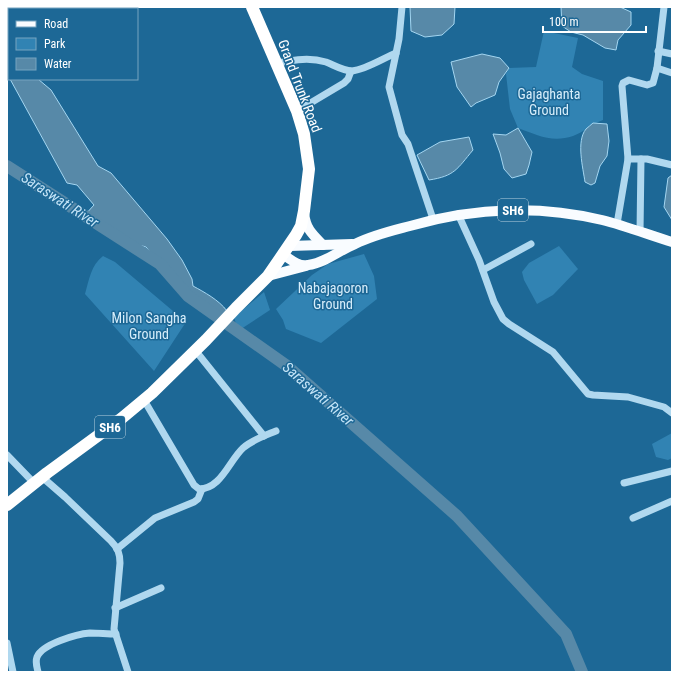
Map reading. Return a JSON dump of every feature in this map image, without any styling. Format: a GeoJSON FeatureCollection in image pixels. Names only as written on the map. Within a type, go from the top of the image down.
{"type":"FeatureCollection","features":[{"type":"Feature","properties":{"kind":"highway","name":"Grand Trunk Road"},"geometry":{"type":"LineString","coordinates":[[7,505],[144,400],[206,340],[268,276],[287,250],[301,226],[309,169],[304,134],[297,112],[277,63],[252,7]]}},
{"type":"Feature","properties":{"kind":"main road","name":"SH6"},"geometry":{"type":"LineString","coordinates":[[308,265],[377,235],[433,219],[458,214],[500,210],[566,213],[617,224],[672,242]]}},
{"type":"Feature","properties":{"kind":"main road"},"geometry":{"type":"LineString","coordinates":[[304,211],[308,229],[323,245]]}},
{"type":"Feature","properties":{"kind":"main road","name":"SH6"},"geometry":{"type":"LineString","coordinates":[[287,250],[323,245],[354,244]]}},
{"type":"Feature","properties":{"kind":"main road"},"geometry":{"type":"LineString","coordinates":[[287,250],[298,264],[308,265]]}},
{"type":"Feature","properties":{"kind":"main road"},"geometry":{"type":"LineString","coordinates":[[268,276],[308,265]]}},
{"type":"Feature","properties":{"kind":"street"},"geometry":{"type":"LineString","coordinates":[[402,7],[396,53],[389,87],[402,135],[408,144],[433,219]]}},
{"type":"Feature","properties":{"kind":"street"},"geometry":{"type":"LineString","coordinates":[[617,224],[628,159],[622,86],[623,83],[630,80],[650,85],[654,80],[657,68],[664,7]]}},
{"type":"Feature","properties":{"kind":"street"},"geometry":{"type":"LineString","coordinates":[[658,50],[672,54]]}},
{"type":"Feature","properties":{"kind":"street"},"geometry":{"type":"LineString","coordinates":[[277,63],[298,59],[310,59],[326,62],[351,71],[365,67],[396,53]]}},
{"type":"Feature","properties":{"kind":"street"},"geometry":{"type":"LineString","coordinates":[[657,68],[672,73]]}},
{"type":"Feature","properties":{"kind":"street"},"geometry":{"type":"LineString","coordinates":[[297,112],[344,83],[348,79],[351,71]]}},
{"type":"Feature","properties":{"kind":"street"},"geometry":{"type":"LineString","coordinates":[[628,159],[652,160],[672,165]]}},
{"type":"Feature","properties":{"kind":"street"},"geometry":{"type":"LineString","coordinates":[[640,232],[641,159]]}},
{"type":"Feature","properties":{"kind":"street"},"geometry":{"type":"LineString","coordinates":[[458,214],[483,270],[494,302],[503,318],[509,324],[553,352],[588,394],[628,397],[664,407],[672,413]]}},
{"type":"Feature","properties":{"kind":"street"},"geometry":{"type":"LineString","coordinates":[[483,270],[531,244]]}},
{"type":"Feature","properties":{"kind":"street"},"geometry":{"type":"LineString","coordinates":[[195,350],[264,436]]}},
{"type":"Feature","properties":{"kind":"street"},"geometry":{"type":"LineString","coordinates":[[144,400],[197,488],[206,488],[220,478],[244,447],[257,439],[276,431]]}},
{"type":"Feature","properties":{"kind":"street"},"geometry":{"type":"LineString","coordinates":[[7,455],[38,480],[70,501],[111,541],[117,549],[120,555],[120,563],[114,623],[128,672]]}},
{"type":"Feature","properties":{"kind":"street"},"geometry":{"type":"LineString","coordinates":[[624,483],[672,471]]}},
{"type":"Feature","properties":{"kind":"street"},"geometry":{"type":"LineString","coordinates":[[117,549],[155,518],[194,502],[198,499],[202,489]]}},
{"type":"Feature","properties":{"kind":"street"},"geometry":{"type":"LineString","coordinates":[[633,518],[672,501]]}},
{"type":"Feature","properties":{"kind":"street"},"geometry":{"type":"LineString","coordinates":[[115,608],[160,588]]}},
{"type":"Feature","properties":{"kind":"street"},"geometry":{"type":"LineString","coordinates":[[38,672],[36,661],[38,655],[44,648],[50,645],[83,634],[116,634]]}},
{"type":"Feature","properties":{"kind":"street"},"geometry":{"type":"LineString","coordinates":[[7,643],[14,672]]}},
{"type":"Feature","properties":{"kind":"green space","name":"Gajaghanta Ground"},"geometry":{"type":"Polygon","coordinates":[[[544,31],[578,38],[572,67],[582,74],[603,81],[603,120],[573,136],[565,138],[558,139],[545,137],[518,128],[510,109],[506,74],[509,68],[536,67],[544,31]]]}},
{"type":"Feature","properties":{"kind":"green space"},"geometry":{"type":"Polygon","coordinates":[[[559,246],[578,269],[553,295],[537,304],[524,280],[522,272],[529,263],[559,246]]]}},
{"type":"Feature","properties":{"kind":"green space","name":"Nabajagoron Ground"},"geometry":{"type":"Polygon","coordinates":[[[364,254],[374,276],[377,299],[321,343],[286,329],[283,320],[276,309],[312,275],[328,264],[364,254]]]}},
{"type":"Feature","properties":{"kind":"green space","name":"Milon Sangha Ground"},"geometry":{"type":"Polygon","coordinates":[[[103,256],[115,262],[186,322],[154,371],[85,294],[93,268],[103,256]]]}},
{"type":"Feature","properties":{"kind":"green space"},"geometry":{"type":"Polygon","coordinates":[[[264,292],[270,310],[238,331],[234,317],[264,292]]]}},
{"type":"Feature","properties":{"kind":"green space"},"geometry":{"type":"Polygon","coordinates":[[[672,433],[672,458],[668,460],[656,457],[652,444],[672,433]]]}},
{"type":"Feature","properties":{"kind":"water"},"geometry":{"type":"Polygon","coordinates":[[[7,7],[8,75],[7,73],[7,7]]]}},
{"type":"Feature","properties":{"kind":"water"},"geometry":{"type":"Polygon","coordinates":[[[410,7],[455,7],[454,24],[442,35],[425,37],[411,31],[410,7]]]}},
{"type":"Feature","properties":{"kind":"water"},"geometry":{"type":"Polygon","coordinates":[[[561,7],[620,7],[631,12],[631,25],[618,40],[616,50],[605,48],[583,35],[571,32],[562,26],[561,7]]]}},
{"type":"Feature","properties":{"kind":"water"},"geometry":{"type":"Polygon","coordinates":[[[482,54],[500,58],[509,68],[499,82],[495,95],[476,103],[471,107],[457,87],[451,62],[482,54]]]}},
{"type":"Feature","properties":{"kind":"water"},"geometry":{"type":"Polygon","coordinates":[[[11,80],[39,80],[51,90],[98,166],[111,173],[167,239],[182,260],[192,279],[193,286],[216,300],[227,311],[220,318],[188,296],[146,247],[121,240],[84,216],[94,205],[77,185],[67,183],[11,80]]]}},
{"type":"Feature","properties":{"kind":"water"},"geometry":{"type":"Polygon","coordinates":[[[593,123],[607,124],[609,141],[607,156],[600,166],[595,183],[591,185],[585,182],[581,140],[586,129],[593,123]]]}},
{"type":"Feature","properties":{"kind":"water"},"geometry":{"type":"Polygon","coordinates":[[[518,128],[532,152],[526,174],[512,178],[504,169],[493,134],[506,135],[518,128]]]}},
{"type":"Feature","properties":{"kind":"water"},"geometry":{"type":"Polygon","coordinates":[[[469,137],[473,150],[459,167],[450,174],[429,180],[417,155],[440,142],[469,137]]]}},
{"type":"Feature","properties":{"kind":"water"},"geometry":{"type":"Polygon","coordinates":[[[672,175],[672,220],[664,207],[668,178],[672,175]]]}},
{"type":"Feature","properties":{"kind":"waterway","name":"Saraswati River"},"geometry":{"type":"LineString","coordinates":[[7,166],[160,264],[188,296],[287,366],[457,516],[566,634],[582,672]]}}]}
